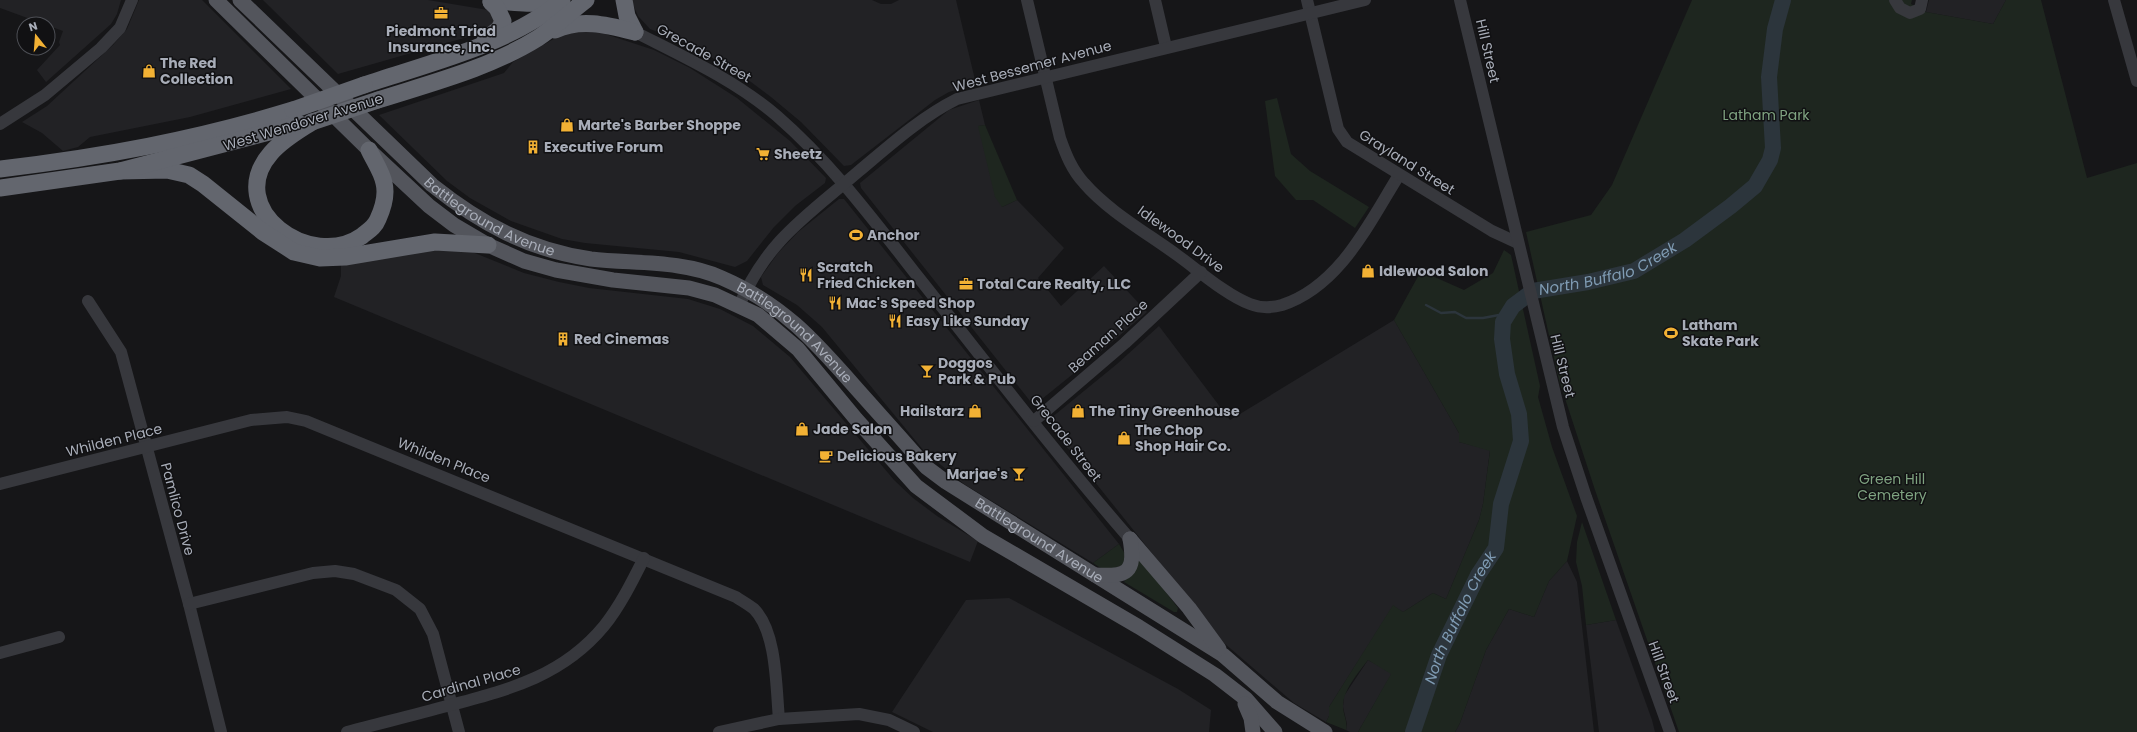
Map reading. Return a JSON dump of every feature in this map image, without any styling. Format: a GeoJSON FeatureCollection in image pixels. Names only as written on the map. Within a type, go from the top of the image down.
{"type":"FeatureCollection","features":[{"type":"Feature","properties":{"kind":"highway"},"geometry":{"type":"LineString","coordinates":[[487,1],[502,1],[526,5],[551,0]]}},
{"type":"Feature","properties":{"kind":"highway","name":"West Wendover Avenue"},"geometry":{"type":"LineString","coordinates":[[3,169],[105,156],[215,132],[293,110],[474,48],[521,28],[553,8],[562,0]]}},
{"type":"Feature","properties":{"kind":"highway","name":"West Wendover Avenue"},"geometry":{"type":"LineString","coordinates":[[0,188],[32,185],[120,171],[312,122],[465,71],[517,49],[538,38],[586,0]]}},
{"type":"Feature","properties":{"kind":"highway"},"geometry":{"type":"LineString","coordinates":[[624,0],[627,16],[634,32]]}},
{"type":"Feature","properties":{"kind":"highway"},"geometry":{"type":"LineString","coordinates":[[474,48],[502,25],[501,16],[487,1]]}},
{"type":"Feature","properties":{"kind":"highway"},"geometry":{"type":"LineString","coordinates":[[538,38],[566,25],[582,23],[604,24],[634,32]]}},
{"type":"Feature","properties":{"kind":"highway"},"geometry":{"type":"LineString","coordinates":[[312,122],[280,143],[267,158],[258,175],[256,188],[260,206],[274,226],[284,233],[316,246],[331,247],[358,238],[376,224],[384,203],[384,184],[369,150]]}},
{"type":"Feature","properties":{"kind":"highway"},"geometry":{"type":"LineString","coordinates":[[120,171],[167,170],[189,175],[204,184],[263,232],[294,252],[320,258],[345,257],[435,242],[488,245]]}},
{"type":"Feature","properties":{"kind":"main road","name":"Battleground Avenue"},"geometry":{"type":"LineString","coordinates":[[216,0],[369,150],[429,206],[454,225],[488,245],[524,261],[556,270],[613,280],[689,288],[715,295],[758,315],[798,349],[856,419],[916,486],[983,536],[1139,626],[1215,675],[1246,699],[1275,732]]}},
{"type":"Feature","properties":{"kind":"main road","name":"Battleground Avenue"},"geometry":{"type":"LineString","coordinates":[[244,2],[432,185],[465,211],[499,231],[533,245],[591,259],[667,265],[721,277],[762,298],[807,334],[926,467],[966,496],[1223,655],[1277,702],[1325,732]]}},
{"type":"Feature","properties":{"kind":"main road"},"geometry":{"type":"LineString","coordinates":[[1093,575],[1116,577],[1128,571],[1132,565],[1133,554],[1130,539]]}},
{"type":"Feature","properties":{"kind":"main road"},"geometry":{"type":"LineString","coordinates":[[1130,539],[1189,608],[1223,655]]}},
{"type":"Feature","properties":{"kind":"main road"},"geometry":{"type":"LineString","coordinates":[[1237,692],[1247,708],[1253,732]]}},
{"type":"Feature","properties":{"kind":"street"},"geometry":{"type":"LineString","coordinates":[[0,124],[18,114],[45,95],[101,48],[120,28],[132,0]]}},
{"type":"Feature","properties":{"kind":"street","name":"Idlewood Drive"},"geometry":{"type":"LineString","coordinates":[[1027,0],[1065,153],[1080,179],[1106,203],[1201,272],[1250,304],[1270,308],[1290,302],[1324,280],[1337,268],[1358,242],[1399,176]]}},
{"type":"Feature","properties":{"kind":"street"},"geometry":{"type":"LineString","coordinates":[[1155,0],[1166,47]]}},
{"type":"Feature","properties":{"kind":"street","name":"Grayland Street"},"geometry":{"type":"LineString","coordinates":[[1307,0],[1340,133],[1347,142],[1399,176],[1492,232],[1518,243]]}},
{"type":"Feature","properties":{"kind":"street","name":"West Bessemer Avenue"},"geometry":{"type":"LineString","coordinates":[[740,306],[746,290],[762,262],[780,239],[807,213],[904,134],[942,107],[957,99],[980,92],[1365,0]]}},
{"type":"Feature","properties":{"kind":"street","name":"Hill Street"},"geometry":{"type":"LineString","coordinates":[[1460,0],[1551,384],[1576,469],[1669,732]]}},
{"type":"Feature","properties":{"kind":"street"},"geometry":{"type":"LineString","coordinates":[[1895,0],[1900,8],[1910,13],[1920,9],[1922,0]]}},
{"type":"Feature","properties":{"kind":"street"},"geometry":{"type":"LineString","coordinates":[[2114,0],[2137,82]]}},
{"type":"Feature","properties":{"kind":"street","name":"Grecade Street"},"geometry":{"type":"LineString","coordinates":[[634,32],[732,83],[776,115],[812,148],[844,184],[1079,479],[1130,539]]}},
{"type":"Feature","properties":{"kind":"street","name":"Beaman Place"},"geometry":{"type":"LineString","coordinates":[[1034,421],[1125,343],[1201,272]]}},
{"type":"Feature","properties":{"kind":"street","name":"Pamlico Drive"},"geometry":{"type":"LineString","coordinates":[[88,301],[121,352],[189,604],[221,732]]}},
{"type":"Feature","properties":{"kind":"street","name":"Whilden Place"},"geometry":{"type":"LineString","coordinates":[[0,484],[251,420],[287,417],[306,421],[644,558],[736,597],[754,609],[764,624],[770,641],[779,719]]}},
{"type":"Feature","properties":{"kind":"street","name":"Cardinal Place"},"geometry":{"type":"LineString","coordinates":[[347,732],[502,692],[538,678],[570,658],[603,627],[619,605],[644,558]]}},
{"type":"Feature","properties":{"kind":"street"},"geometry":{"type":"LineString","coordinates":[[189,604],[313,573],[335,571],[354,574],[396,590],[412,601],[427,620],[459,732]]}},
{"type":"Feature","properties":{"kind":"street"},"geometry":{"type":"LineString","coordinates":[[0,653],[59,637]]}},
{"type":"Feature","properties":{"kind":"street"},"geometry":{"type":"LineString","coordinates":[[719,732],[779,719],[860,714],[889,720],[914,732]]}},
{"type":"Feature","properties":{"kind":"shaded area"},"geometry":{"type":"Polygon","coordinates":[[[0,0],[121,0],[117,14],[111,24],[46,82],[37,70],[50,56],[56,56],[56,49],[60,45],[59,42],[63,31],[56,28],[56,16],[22,16],[0,8],[0,0]]]}},
{"type":"Feature","properties":{"kind":"shaded area"},"geometry":{"type":"Polygon","coordinates":[[[139,0],[202,0],[291,89],[190,117],[90,137],[78,147],[63,151],[42,133],[22,122],[47,106],[113,45],[127,29],[139,0]]]}},
{"type":"Feature","properties":{"kind":"shaded area"},"geometry":{"type":"Polygon","coordinates":[[[263,0],[428,0],[488,10],[494,18],[494,23],[485,32],[338,74],[263,0]]]}},
{"type":"Feature","properties":{"kind":"shaded area"},"geometry":{"type":"Polygon","coordinates":[[[631,0],[872,0],[881,4],[891,4],[899,0],[956,0],[976,84],[949,92],[935,100],[851,165],[844,166],[801,122],[739,73],[686,43],[650,29],[638,16],[631,0]]]}},
{"type":"Feature","properties":{"kind":"shaded area"},"geometry":{"type":"Polygon","coordinates":[[[1929,0],[2006,0],[1993,24],[1926,12],[1929,0]]]}},
{"type":"Feature","properties":{"kind":"shaded area"},"geometry":{"type":"Polygon","coordinates":[[[587,28],[654,50],[690,68],[737,98],[790,141],[826,178],[825,183],[795,206],[774,227],[747,261],[735,267],[679,252],[585,243],[562,239],[511,221],[470,198],[447,181],[379,115],[504,73],[513,62],[566,32],[587,28]]]}},
{"type":"Feature","properties":{"kind":"shaded area"},"geometry":{"type":"Polygon","coordinates":[[[979,100],[985,125],[979,126],[1002,207],[1017,200],[1064,248],[1038,278],[1061,306],[1104,266],[1147,312],[1037,403],[1030,401],[861,188],[860,183],[949,110],[979,100]]]}},
{"type":"Feature","properties":{"kind":"shaded area"},"geometry":{"type":"Polygon","coordinates":[[[839,199],[844,199],[1119,544],[1093,563],[964,484],[924,451],[822,327],[797,305],[763,285],[761,277],[778,253],[798,232],[839,199]]]}},
{"type":"Feature","properties":{"kind":"shaded area"},"geometry":{"type":"Polygon","coordinates":[[[460,247],[524,273],[559,282],[589,288],[688,299],[720,309],[753,326],[790,357],[894,480],[913,498],[937,516],[978,541],[970,562],[334,297],[341,276],[341,262],[460,247]]]}},
{"type":"Feature","properties":{"kind":"shaded area"},"geometry":{"type":"Polygon","coordinates":[[[1394,320],[1459,433],[1459,442],[1490,450],[1483,504],[1479,520],[1446,599],[1433,593],[1403,612],[1393,606],[1329,707],[1329,716],[1326,722],[1294,703],[1224,643],[1050,426],[1049,422],[1051,418],[1117,364],[1159,326],[1230,420],[1394,320]]]}},
{"type":"Feature","properties":{"kind":"shaded area"},"geometry":{"type":"Polygon","coordinates":[[[1567,561],[1577,582],[1594,732],[1455,732],[1460,723],[1486,650],[1509,609],[1534,617],[1549,581],[1567,561]]]}},
{"type":"Feature","properties":{"kind":"shaded area"},"geometry":{"type":"Polygon","coordinates":[[[1009,598],[1178,689],[1211,710],[1209,732],[933,732],[892,712],[966,600],[1009,598]]]}},
{"type":"Feature","properties":{"kind":"shaded area"},"geometry":{"type":"Polygon","coordinates":[[[1616,620],[1655,732],[1599,732],[1586,625],[1616,620]]]}},
{"type":"Feature","properties":{"kind":"shaded area"},"geometry":{"type":"Polygon","coordinates":[[[1368,660],[1392,673],[1358,732],[1350,732],[1346,730],[1347,724],[1343,707],[1344,696],[1368,660]]]}},
{"type":"Feature","properties":{"kind":"green space","name":"Green Hill Cemetery"},"geometry":{"type":"Polygon","coordinates":[[[1692,0],[1912,0],[1911,4],[1926,12],[1993,24],[2006,0],[2041,0],[2087,178],[2137,163],[2137,732],[1679,732],[1595,490],[1559,380],[1526,232],[1591,215],[1612,185],[1692,0]]]}},
{"type":"Feature","properties":{"kind":"green space"},"geometry":{"type":"Polygon","coordinates":[[[1277,98],[1291,154],[1310,171],[1369,207],[1355,228],[1313,200],[1296,200],[1275,176],[1265,101],[1277,98]]]}},
{"type":"Feature","properties":{"kind":"green space"},"geometry":{"type":"Polygon","coordinates":[[[985,125],[1017,200],[1002,207],[995,197],[978,126],[985,125]]]}},
{"type":"Feature","properties":{"kind":"green space"},"geometry":{"type":"Polygon","coordinates":[[[1504,250],[1511,255],[1540,386],[1538,397],[1552,447],[1577,516],[1567,561],[1549,581],[1534,617],[1509,609],[1486,650],[1460,723],[1455,732],[1358,732],[1391,674],[1368,660],[1352,682],[1344,700],[1343,706],[1346,730],[1326,722],[1329,716],[1329,707],[1393,605],[1403,612],[1433,593],[1446,599],[1479,520],[1483,504],[1490,451],[1459,442],[1459,433],[1394,320],[1421,271],[1464,290],[1493,273],[1504,250]]]}},
{"type":"Feature","properties":{"kind":"green space"},"geometry":{"type":"Polygon","coordinates":[[[1582,522],[1616,620],[1586,625],[1582,586],[1576,562],[1577,542],[1582,522]]]}},
{"type":"Feature","properties":{"kind":"green space"},"geometry":{"type":"Polygon","coordinates":[[[1119,544],[1125,554],[1123,565],[1105,571],[1093,563],[1119,544]]]}},
{"type":"Feature","properties":{"kind":"green space"},"geometry":{"type":"Polygon","coordinates":[[[1140,559],[1178,608],[1177,612],[1174,612],[1124,582],[1140,559]]]}},
{"type":"Feature","properties":{"kind":"waterway","name":"North Buffalo Creek"},"geometry":{"type":"LineString","coordinates":[[1413,732],[1439,655],[1478,575],[1496,548],[1501,504],[1521,441],[1519,414],[1507,374],[1502,339],[1503,322],[1513,306],[1533,291],[1588,282],[1634,271],[1685,240],[1755,186],[1770,160],[1773,148],[1769,77],[1775,29],[1783,0]]}},
{"type":"Feature","properties":{"kind":"waterway"},"geometry":{"type":"LineString","coordinates":[[1426,305],[1441,313],[1455,312],[1466,318],[1483,318],[1499,315],[1513,306]]}},
{"type":"Feature","properties":{"kind":"place","name":"Piedmont Triad Insurance, Inc."},"geometry":{"type":"Point","coordinates":[441,13]}},
{"type":"Feature","properties":{"kind":"place","name":"The Red Collection"},"geometry":{"type":"Point","coordinates":[149,71]}},
{"type":"Feature","properties":{"kind":"place","name":"Marte's Barber Shoppe"},"geometry":{"type":"Point","coordinates":[567,125]}},
{"type":"Feature","properties":{"kind":"place","name":"Executive Forum"},"geometry":{"type":"Point","coordinates":[533,147]}},
{"type":"Feature","properties":{"kind":"place","name":"Sheetz"},"geometry":{"type":"Point","coordinates":[763,154]}},
{"type":"Feature","properties":{"kind":"place","name":"Anchor"},"geometry":{"type":"Point","coordinates":[856,235]}},
{"type":"Feature","properties":{"kind":"place","name":"Idlewood Salon"},"geometry":{"type":"Point","coordinates":[1368,271]}},
{"type":"Feature","properties":{"kind":"place","name":"Scratch Fried Chicken"},"geometry":{"type":"Point","coordinates":[806,275]}},
{"type":"Feature","properties":{"kind":"place","name":"Total Care Realty, LLC"},"geometry":{"type":"Point","coordinates":[966,284]}},
{"type":"Feature","properties":{"kind":"place","name":"Mac's Speed Shop"},"geometry":{"type":"Point","coordinates":[835,303]}},
{"type":"Feature","properties":{"kind":"place","name":"Easy Like Sunday"},"geometry":{"type":"Point","coordinates":[895,321]}},
{"type":"Feature","properties":{"kind":"place","name":"Latham Skate Park"},"geometry":{"type":"Point","coordinates":[1671,333]}},
{"type":"Feature","properties":{"kind":"place","name":"Red Cinemas"},"geometry":{"type":"Point","coordinates":[563,339]}},
{"type":"Feature","properties":{"kind":"place","name":"Doggos Park & Pub"},"geometry":{"type":"Point","coordinates":[927,371]}},
{"type":"Feature","properties":{"kind":"place","name":"Hailstarz"},"geometry":{"type":"Point","coordinates":[975,411]}},
{"type":"Feature","properties":{"kind":"place","name":"The Tiny Greenhouse"},"geometry":{"type":"Point","coordinates":[1078,411]}},
{"type":"Feature","properties":{"kind":"place","name":"Jade Salon"},"geometry":{"type":"Point","coordinates":[802,429]}},
{"type":"Feature","properties":{"kind":"place","name":"The Chop Shop Hair Co."},"geometry":{"type":"Point","coordinates":[1124,438]}},
{"type":"Feature","properties":{"kind":"place","name":"Delicious Bakery"},"geometry":{"type":"Point","coordinates":[826,456]}},
{"type":"Feature","properties":{"kind":"place","name":"Marjae's"},"geometry":{"type":"Point","coordinates":[1019,474]}},
{"type":"Feature","properties":{"kind":"park label","name":"Latham Park"},"geometry":{"type":"Point","coordinates":[1766,115]}}]}
